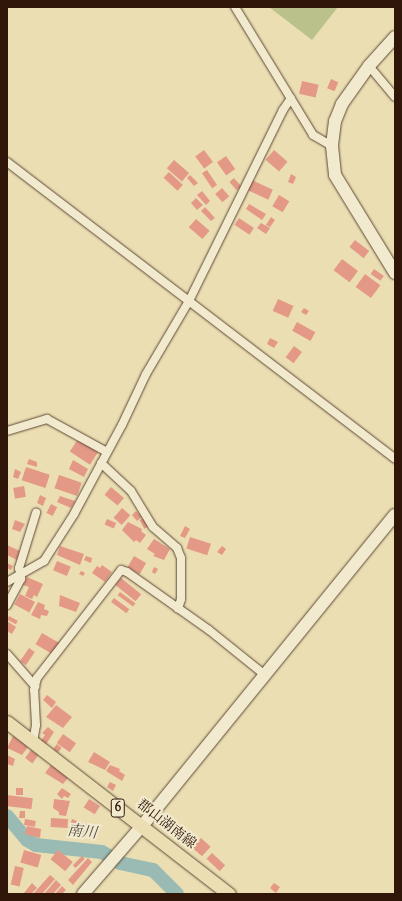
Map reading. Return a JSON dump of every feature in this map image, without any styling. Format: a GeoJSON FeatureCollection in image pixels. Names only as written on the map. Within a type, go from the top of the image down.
{"type":"FeatureCollection","features":[{"type":"Feature","properties":{"kind":"main road","name":"郡山湖南線"},"geometry":{"type":"LineString","coordinates":[[7,722],[230,894]]}},
{"type":"Feature","properties":{"kind":"street"},"geometry":{"type":"LineString","coordinates":[[235,7],[313,135],[332,146]]}},
{"type":"Feature","properties":{"kind":"street"},"geometry":{"type":"LineString","coordinates":[[395,37],[369,66],[342,104],[332,146],[335,175],[395,273]]}},
{"type":"Feature","properties":{"kind":"street"},"geometry":{"type":"LineString","coordinates":[[369,66],[395,97]]}},
{"type":"Feature","properties":{"kind":"street"},"geometry":{"type":"LineString","coordinates":[[7,582],[21,576],[44,561],[74,514],[146,374],[189,301],[291,98]]}},
{"type":"Feature","properties":{"kind":"street"},"geometry":{"type":"LineString","coordinates":[[7,162],[395,459]]}},
{"type":"Feature","properties":{"kind":"street"},"geometry":{"type":"LineString","coordinates":[[7,431],[47,419],[107,452]]}},
{"type":"Feature","properties":{"kind":"street"},"geometry":{"type":"LineString","coordinates":[[101,463],[132,491],[153,526],[177,548],[181,558],[181,599],[178,609]]}},
{"type":"Feature","properties":{"kind":"street"},"geometry":{"type":"LineString","coordinates":[[7,605],[21,576],[19,568],[36,513]]}},
{"type":"Feature","properties":{"kind":"street"},"geometry":{"type":"LineString","coordinates":[[83,894],[142,826],[395,515]]}},
{"type":"Feature","properties":{"kind":"street"},"geometry":{"type":"LineString","coordinates":[[33,742],[36,733],[35,686],[37,678],[121,570],[128,572],[265,675]]}},
{"type":"Feature","properties":{"kind":"street"},"geometry":{"type":"LineString","coordinates":[[7,654],[35,686]]}},
{"type":"Feature","properties":{"kind":"green space"},"geometry":{"type":"Polygon","coordinates":[[[269,7],[338,7],[312,40],[269,7]]]}},
{"type":"Feature","properties":{"kind":"building"},"geometry":{"type":"Polygon","coordinates":[[[331,79],[338,82],[334,91],[327,88],[331,79]]]}},
{"type":"Feature","properties":{"kind":"building"},"geometry":{"type":"Polygon","coordinates":[[[302,81],[319,85],[316,97],[299,94],[302,81]]]}},
{"type":"Feature","properties":{"kind":"building"},"geometry":{"type":"Polygon","coordinates":[[[204,150],[213,162],[204,169],[195,157],[204,150]]]}},
{"type":"Feature","properties":{"kind":"building"},"geometry":{"type":"Polygon","coordinates":[[[274,150],[288,162],[279,172],[265,160],[274,150]]]}},
{"type":"Feature","properties":{"kind":"building"},"geometry":{"type":"Polygon","coordinates":[[[226,156],[235,169],[226,175],[217,162],[226,156]]]}},
{"type":"Feature","properties":{"kind":"building"},"geometry":{"type":"Polygon","coordinates":[[[174,160],[189,173],[182,181],[167,168],[174,160]]]}},
{"type":"Feature","properties":{"kind":"building"},"geometry":{"type":"Polygon","coordinates":[[[207,170],[217,185],[212,188],[202,173],[207,170]]]}},
{"type":"Feature","properties":{"kind":"building"},"geometry":{"type":"Polygon","coordinates":[[[169,172],[183,185],[177,191],[164,178],[169,172]]]}},
{"type":"Feature","properties":{"kind":"building"},"geometry":{"type":"Polygon","coordinates":[[[291,174],[296,177],[293,184],[288,182],[291,174]]]}},
{"type":"Feature","properties":{"kind":"building"},"geometry":{"type":"Polygon","coordinates":[[[190,175],[198,183],[194,186],[187,178],[190,175]]]}},
{"type":"Feature","properties":{"kind":"building"},"geometry":{"type":"Polygon","coordinates":[[[234,178],[241,186],[237,190],[229,182],[234,178]]]}},
{"type":"Feature","properties":{"kind":"building"},"geometry":{"type":"Polygon","coordinates":[[[252,180],[273,190],[268,200],[247,190],[252,180]]]}},
{"type":"Feature","properties":{"kind":"building"},"geometry":{"type":"Polygon","coordinates":[[[222,188],[229,196],[222,202],[215,194],[222,188]]]}},
{"type":"Feature","properties":{"kind":"building"},"geometry":{"type":"Polygon","coordinates":[[[202,191],[210,201],[206,205],[197,195],[202,191]]]}},
{"type":"Feature","properties":{"kind":"building"},"geometry":{"type":"Polygon","coordinates":[[[279,195],[289,201],[283,212],[272,206],[279,195]]]}},
{"type":"Feature","properties":{"kind":"building"},"geometry":{"type":"Polygon","coordinates":[[[196,198],[203,205],[197,210],[191,203],[196,198]]]}},
{"type":"Feature","properties":{"kind":"building"},"geometry":{"type":"Polygon","coordinates":[[[249,204],[266,214],[262,220],[246,209],[249,204]]]}},
{"type":"Feature","properties":{"kind":"building"},"geometry":{"type":"Polygon","coordinates":[[[205,207],[215,218],[211,221],[201,211],[205,207]]]}},
{"type":"Feature","properties":{"kind":"building"},"geometry":{"type":"Polygon","coordinates":[[[271,217],[275,220],[270,227],[266,225],[271,217]]]}},
{"type":"Feature","properties":{"kind":"building"},"geometry":{"type":"Polygon","coordinates":[[[239,218],[254,228],[249,235],[235,225],[239,218]]]}},
{"type":"Feature","properties":{"kind":"building"},"geometry":{"type":"Polygon","coordinates":[[[196,219],[210,231],[202,239],[189,227],[196,219]]]}},
{"type":"Feature","properties":{"kind":"building"},"geometry":{"type":"Polygon","coordinates":[[[261,223],[270,228],[266,234],[257,228],[261,223]]]}},
{"type":"Feature","properties":{"kind":"building"},"geometry":{"type":"Polygon","coordinates":[[[355,240],[369,251],[364,258],[349,247],[355,240]]]}},
{"type":"Feature","properties":{"kind":"building"},"geometry":{"type":"Polygon","coordinates":[[[342,259],[358,271],[350,282],[334,270],[342,259]]]}},
{"type":"Feature","properties":{"kind":"building"},"geometry":{"type":"Polygon","coordinates":[[[374,269],[384,276],[380,281],[371,274],[374,269]]]}},
{"type":"Feature","properties":{"kind":"building"},"geometry":{"type":"Polygon","coordinates":[[[365,274],[380,285],[371,298],[356,287],[365,274]]]}},
{"type":"Feature","properties":{"kind":"building"},"geometry":{"type":"Polygon","coordinates":[[[278,299],[294,306],[288,318],[273,311],[278,299]]]}},
{"type":"Feature","properties":{"kind":"building"},"geometry":{"type":"Polygon","coordinates":[[[304,308],[309,311],[306,315],[301,312],[304,308]]]}},
{"type":"Feature","properties":{"kind":"building"},"geometry":{"type":"Polygon","coordinates":[[[297,322],[315,332],[311,341],[292,331],[297,322]]]}},
{"type":"Feature","properties":{"kind":"building"},"geometry":{"type":"Polygon","coordinates":[[[270,338],[278,342],[274,348],[267,344],[270,338]]]}},
{"type":"Feature","properties":{"kind":"building"},"geometry":{"type":"Polygon","coordinates":[[[294,346],[302,352],[294,363],[286,357],[294,346]]]}},
{"type":"Feature","properties":{"kind":"building"},"geometry":{"type":"Polygon","coordinates":[[[78,439],[98,452],[90,465],[70,452],[78,439]]]}},
{"type":"Feature","properties":{"kind":"building"},"geometry":{"type":"Polygon","coordinates":[[[29,459],[37,462],[37,467],[27,464],[29,459]]]}},
{"type":"Feature","properties":{"kind":"building"},"geometry":{"type":"Polygon","coordinates":[[[73,460],[88,469],[84,477],[69,469],[73,460]]]}},
{"type":"Feature","properties":{"kind":"building"},"geometry":{"type":"Polygon","coordinates":[[[26,467],[50,475],[45,488],[22,480],[26,467]]]}},
{"type":"Feature","properties":{"kind":"building"},"geometry":{"type":"Polygon","coordinates":[[[15,469],[21,472],[18,479],[13,477],[15,469]]]}},
{"type":"Feature","properties":{"kind":"building"},"geometry":{"type":"Polygon","coordinates":[[[59,475],[82,483],[77,496],[54,488],[59,475]]]}},
{"type":"Feature","properties":{"kind":"building"},"geometry":{"type":"Polygon","coordinates":[[[24,486],[26,497],[15,499],[13,488],[24,486]]]}},
{"type":"Feature","properties":{"kind":"building"},"geometry":{"type":"Polygon","coordinates":[[[111,487],[124,498],[118,506],[105,495],[111,487]]]}},
{"type":"Feature","properties":{"kind":"building"},"geometry":{"type":"Polygon","coordinates":[[[40,495],[46,498],[43,506],[37,503],[40,495]]]}},
{"type":"Feature","properties":{"kind":"building"},"geometry":{"type":"Polygon","coordinates":[[[60,496],[75,501],[71,508],[57,502],[60,496]]]}},
{"type":"Feature","properties":{"kind":"building"},"geometry":{"type":"Polygon","coordinates":[[[51,504],[57,507],[53,516],[46,513],[51,504]]]}},
{"type":"Feature","properties":{"kind":"building"},"geometry":{"type":"Polygon","coordinates":[[[122,508],[130,515],[122,525],[113,518],[122,508]]]}},
{"type":"Feature","properties":{"kind":"building"},"geometry":{"type":"Polygon","coordinates":[[[136,511],[142,517],[137,521],[132,515],[136,511]]]}},
{"type":"Feature","properties":{"kind":"building"},"geometry":{"type":"Polygon","coordinates":[[[143,518],[148,527],[144,529],[140,520],[143,518]]]}},
{"type":"Feature","properties":{"kind":"building"},"geometry":{"type":"Polygon","coordinates":[[[107,519],[116,523],[114,529],[105,524],[107,519]]]}},
{"type":"Feature","properties":{"kind":"building"},"geometry":{"type":"Polygon","coordinates":[[[15,520],[25,524],[20,532],[12,529],[15,520]]]}},
{"type":"Feature","properties":{"kind":"building"},"geometry":{"type":"Polygon","coordinates":[[[128,522],[142,529],[141,531],[146,535],[140,543],[136,540],[134,542],[122,530],[128,522]]]}},
{"type":"Feature","properties":{"kind":"building"},"geometry":{"type":"Polygon","coordinates":[[[185,526],[190,529],[185,538],[180,536],[185,526]]]}},
{"type":"Feature","properties":{"kind":"building"},"geometry":{"type":"Polygon","coordinates":[[[190,537],[211,544],[207,555],[186,548],[190,537]]]}},
{"type":"Feature","properties":{"kind":"building"},"geometry":{"type":"Polygon","coordinates":[[[154,539],[170,549],[164,560],[153,556],[155,554],[147,549],[154,539]]]}},
{"type":"Feature","properties":{"kind":"building"},"geometry":{"type":"Polygon","coordinates":[[[7,545],[20,551],[17,560],[7,555],[7,545]]]}},
{"type":"Feature","properties":{"kind":"building"},"geometry":{"type":"Polygon","coordinates":[[[60,546],[84,554],[80,565],[57,555],[60,546]]]}},
{"type":"Feature","properties":{"kind":"building"},"geometry":{"type":"Polygon","coordinates":[[[222,546],[226,549],[222,555],[217,552],[222,546]]]}},
{"type":"Feature","properties":{"kind":"building"},"geometry":{"type":"Polygon","coordinates":[[[86,556],[92,558],[91,563],[84,560],[86,556]]]}},
{"type":"Feature","properties":{"kind":"building"},"geometry":{"type":"Polygon","coordinates":[[[134,556],[146,563],[140,574],[128,567],[134,556]]]}},
{"type":"Feature","properties":{"kind":"building"},"geometry":{"type":"Polygon","coordinates":[[[57,561],[71,567],[67,576],[53,570],[57,561]]]}},
{"type":"Feature","properties":{"kind":"building"},"geometry":{"type":"Polygon","coordinates":[[[7,563],[13,566],[11,570],[7,568],[7,563]]]}},
{"type":"Feature","properties":{"kind":"building"},"geometry":{"type":"Polygon","coordinates":[[[102,565],[112,572],[105,582],[92,573],[97,566],[100,568],[102,565]]]}},
{"type":"Feature","properties":{"kind":"building"},"geometry":{"type":"Polygon","coordinates":[[[154,567],[158,569],[155,574],[152,572],[154,567]]]}},
{"type":"Feature","properties":{"kind":"building"},"geometry":{"type":"Polygon","coordinates":[[[81,571],[85,573],[83,576],[79,574],[81,571]]]}},
{"type":"Feature","properties":{"kind":"building"},"geometry":{"type":"Polygon","coordinates":[[[27,577],[43,584],[37,597],[34,595],[32,599],[25,596],[29,587],[23,585],[27,577]]]}},
{"type":"Feature","properties":{"kind":"building"},"geometry":{"type":"Polygon","coordinates":[[[121,578],[141,594],[136,601],[115,585],[121,578]]]}},
{"type":"Feature","properties":{"kind":"building"},"geometry":{"type":"Polygon","coordinates":[[[120,592],[135,603],[133,606],[118,595],[120,592]]]}},
{"type":"Feature","properties":{"kind":"building"},"geometry":{"type":"Polygon","coordinates":[[[20,594],[35,602],[29,613],[14,605],[20,594]]]}},
{"type":"Feature","properties":{"kind":"building"},"geometry":{"type":"Polygon","coordinates":[[[60,595],[80,603],[76,612],[59,606],[60,595]]]}},
{"type":"Feature","properties":{"kind":"building"},"geometry":{"type":"Polygon","coordinates":[[[114,598],[129,609],[126,613],[111,602],[114,598]]]}},
{"type":"Feature","properties":{"kind":"building"},"geometry":{"type":"Polygon","coordinates":[[[38,602],[45,605],[44,609],[49,611],[47,616],[41,615],[40,619],[31,615],[38,602]]]}},
{"type":"Feature","properties":{"kind":"building"},"geometry":{"type":"Polygon","coordinates":[[[9,616],[18,621],[16,624],[7,619],[9,616]]]}},
{"type":"Feature","properties":{"kind":"building"},"geometry":{"type":"Polygon","coordinates":[[[7,621],[16,627],[12,634],[7,631],[7,621]]]}},
{"type":"Feature","properties":{"kind":"building"},"geometry":{"type":"Polygon","coordinates":[[[42,633],[59,643],[53,654],[36,644],[42,633]]]}},
{"type":"Feature","properties":{"kind":"building"},"geometry":{"type":"Polygon","coordinates":[[[29,648],[35,652],[26,665],[20,661],[29,648]]]}},
{"type":"Feature","properties":{"kind":"building"},"geometry":{"type":"Polygon","coordinates":[[[47,695],[56,702],[52,708],[43,700],[47,695]]]}},
{"type":"Feature","properties":{"kind":"building"},"geometry":{"type":"Polygon","coordinates":[[[56,705],[72,717],[63,728],[46,717],[56,705]]]}},
{"type":"Feature","properties":{"kind":"building"},"geometry":{"type":"Polygon","coordinates":[[[48,727],[54,732],[45,746],[40,742],[45,735],[42,733],[48,727]]]}},
{"type":"Feature","properties":{"kind":"building"},"geometry":{"type":"Polygon","coordinates":[[[63,734],[76,743],[70,752],[57,743],[63,734]]]}},
{"type":"Feature","properties":{"kind":"building"},"geometry":{"type":"Polygon","coordinates":[[[13,736],[28,747],[22,755],[7,748],[13,736]]]}},
{"type":"Feature","properties":{"kind":"building"},"geometry":{"type":"Polygon","coordinates":[[[57,744],[62,748],[58,752],[53,749],[57,744]]]}},
{"type":"Feature","properties":{"kind":"building"},"geometry":{"type":"Polygon","coordinates":[[[31,750],[38,755],[32,763],[25,758],[31,750]]]}},
{"type":"Feature","properties":{"kind":"building"},"geometry":{"type":"Polygon","coordinates":[[[94,752],[110,762],[105,770],[88,762],[94,752]]]}},
{"type":"Feature","properties":{"kind":"building"},"geometry":{"type":"Polygon","coordinates":[[[7,755],[15,759],[13,766],[7,764],[7,755]]]}},
{"type":"Feature","properties":{"kind":"building"},"geometry":{"type":"Polygon","coordinates":[[[51,765],[68,778],[63,784],[45,773],[51,765]]]}},
{"type":"Feature","properties":{"kind":"building"},"geometry":{"type":"Polygon","coordinates":[[[110,765],[120,769],[119,771],[125,775],[122,781],[106,771],[110,765]]]}},
{"type":"Feature","properties":{"kind":"building"},"geometry":{"type":"Polygon","coordinates":[[[110,782],[116,785],[113,791],[107,787],[110,782]]]}},
{"type":"Feature","properties":{"kind":"building"},"geometry":{"type":"Polygon","coordinates":[[[16,788],[23,788],[23,795],[16,795],[16,788]]]}},
{"type":"Feature","properties":{"kind":"building"},"geometry":{"type":"Polygon","coordinates":[[[62,788],[71,794],[68,798],[64,796],[62,799],[57,794],[62,788]]]}},
{"type":"Feature","properties":{"kind":"building"},"geometry":{"type":"Polygon","coordinates":[[[7,795],[33,798],[31,809],[7,806],[7,795]]]}},
{"type":"Feature","properties":{"kind":"building"},"geometry":{"type":"Polygon","coordinates":[[[54,799],[70,801],[66,816],[59,815],[59,812],[53,808],[54,799]]]}},
{"type":"Feature","properties":{"kind":"building"},"geometry":{"type":"Polygon","coordinates":[[[89,799],[100,806],[95,814],[84,807],[89,799]]]}},
{"type":"Feature","properties":{"kind":"building"},"geometry":{"type":"Polygon","coordinates":[[[20,811],[25,811],[25,818],[19,818],[20,811]]]}},
{"type":"Feature","properties":{"kind":"building"},"geometry":{"type":"Polygon","coordinates":[[[51,818],[68,819],[68,828],[51,827],[51,818]]]}},
{"type":"Feature","properties":{"kind":"building"},"geometry":{"type":"Polygon","coordinates":[[[25,819],[36,821],[35,827],[24,825],[25,819]]]}},
{"type":"Feature","properties":{"kind":"building"},"geometry":{"type":"Polygon","coordinates":[[[72,819],[98,829],[94,840],[69,828],[72,819]]]}},
{"type":"Feature","properties":{"kind":"building"},"geometry":{"type":"Polygon","coordinates":[[[27,826],[41,829],[40,838],[25,834],[27,826]]]}},
{"type":"Feature","properties":{"kind":"building"},"geometry":{"type":"Polygon","coordinates":[[[201,838],[211,847],[202,856],[192,848],[201,838]]]}},
{"type":"Feature","properties":{"kind":"building"},"geometry":{"type":"Polygon","coordinates":[[[24,850],[41,855],[38,867],[20,862],[24,850]]]}},
{"type":"Feature","properties":{"kind":"building"},"geometry":{"type":"Polygon","coordinates":[[[58,850],[73,862],[65,871],[50,859],[58,850]]]}},
{"type":"Feature","properties":{"kind":"building"},"geometry":{"type":"Polygon","coordinates":[[[212,853],[225,865],[220,871],[207,859],[212,853]]]}},
{"type":"Feature","properties":{"kind":"building"},"geometry":{"type":"Polygon","coordinates":[[[82,856],[85,859],[76,868],[73,865],[82,856]]]}},
{"type":"Feature","properties":{"kind":"building"},"geometry":{"type":"Polygon","coordinates":[[[88,858],[92,862],[73,885],[68,880],[88,858]]]}},
{"type":"Feature","properties":{"kind":"building"},"geometry":{"type":"Polygon","coordinates":[[[15,866],[24,868],[19,887],[11,885],[15,866]]]}},
{"type":"Feature","properties":{"kind":"building"},"geometry":{"type":"Polygon","coordinates":[[[50,875],[55,879],[42,894],[33,894],[50,875]]]}},
{"type":"Feature","properties":{"kind":"building"},"geometry":{"type":"Polygon","coordinates":[[[56,880],[61,885],[53,894],[44,894],[56,880]]]}},
{"type":"Feature","properties":{"kind":"building"},"geometry":{"type":"Polygon","coordinates":[[[32,883],[37,888],[31,894],[23,894],[32,883]]]}},
{"type":"Feature","properties":{"kind":"building"},"geometry":{"type":"Polygon","coordinates":[[[274,883],[280,887],[276,893],[270,888],[274,883]]]}},
{"type":"Feature","properties":{"kind":"building"},"geometry":{"type":"Polygon","coordinates":[[[62,886],[66,890],[62,894],[55,894],[62,886]]]}},
{"type":"Feature","properties":{"kind":"waterway","name":"南川"},"geometry":{"type":"LineString","coordinates":[[7,816],[27,840],[36,845],[102,852],[120,863],[153,870],[177,894]]}}]}
